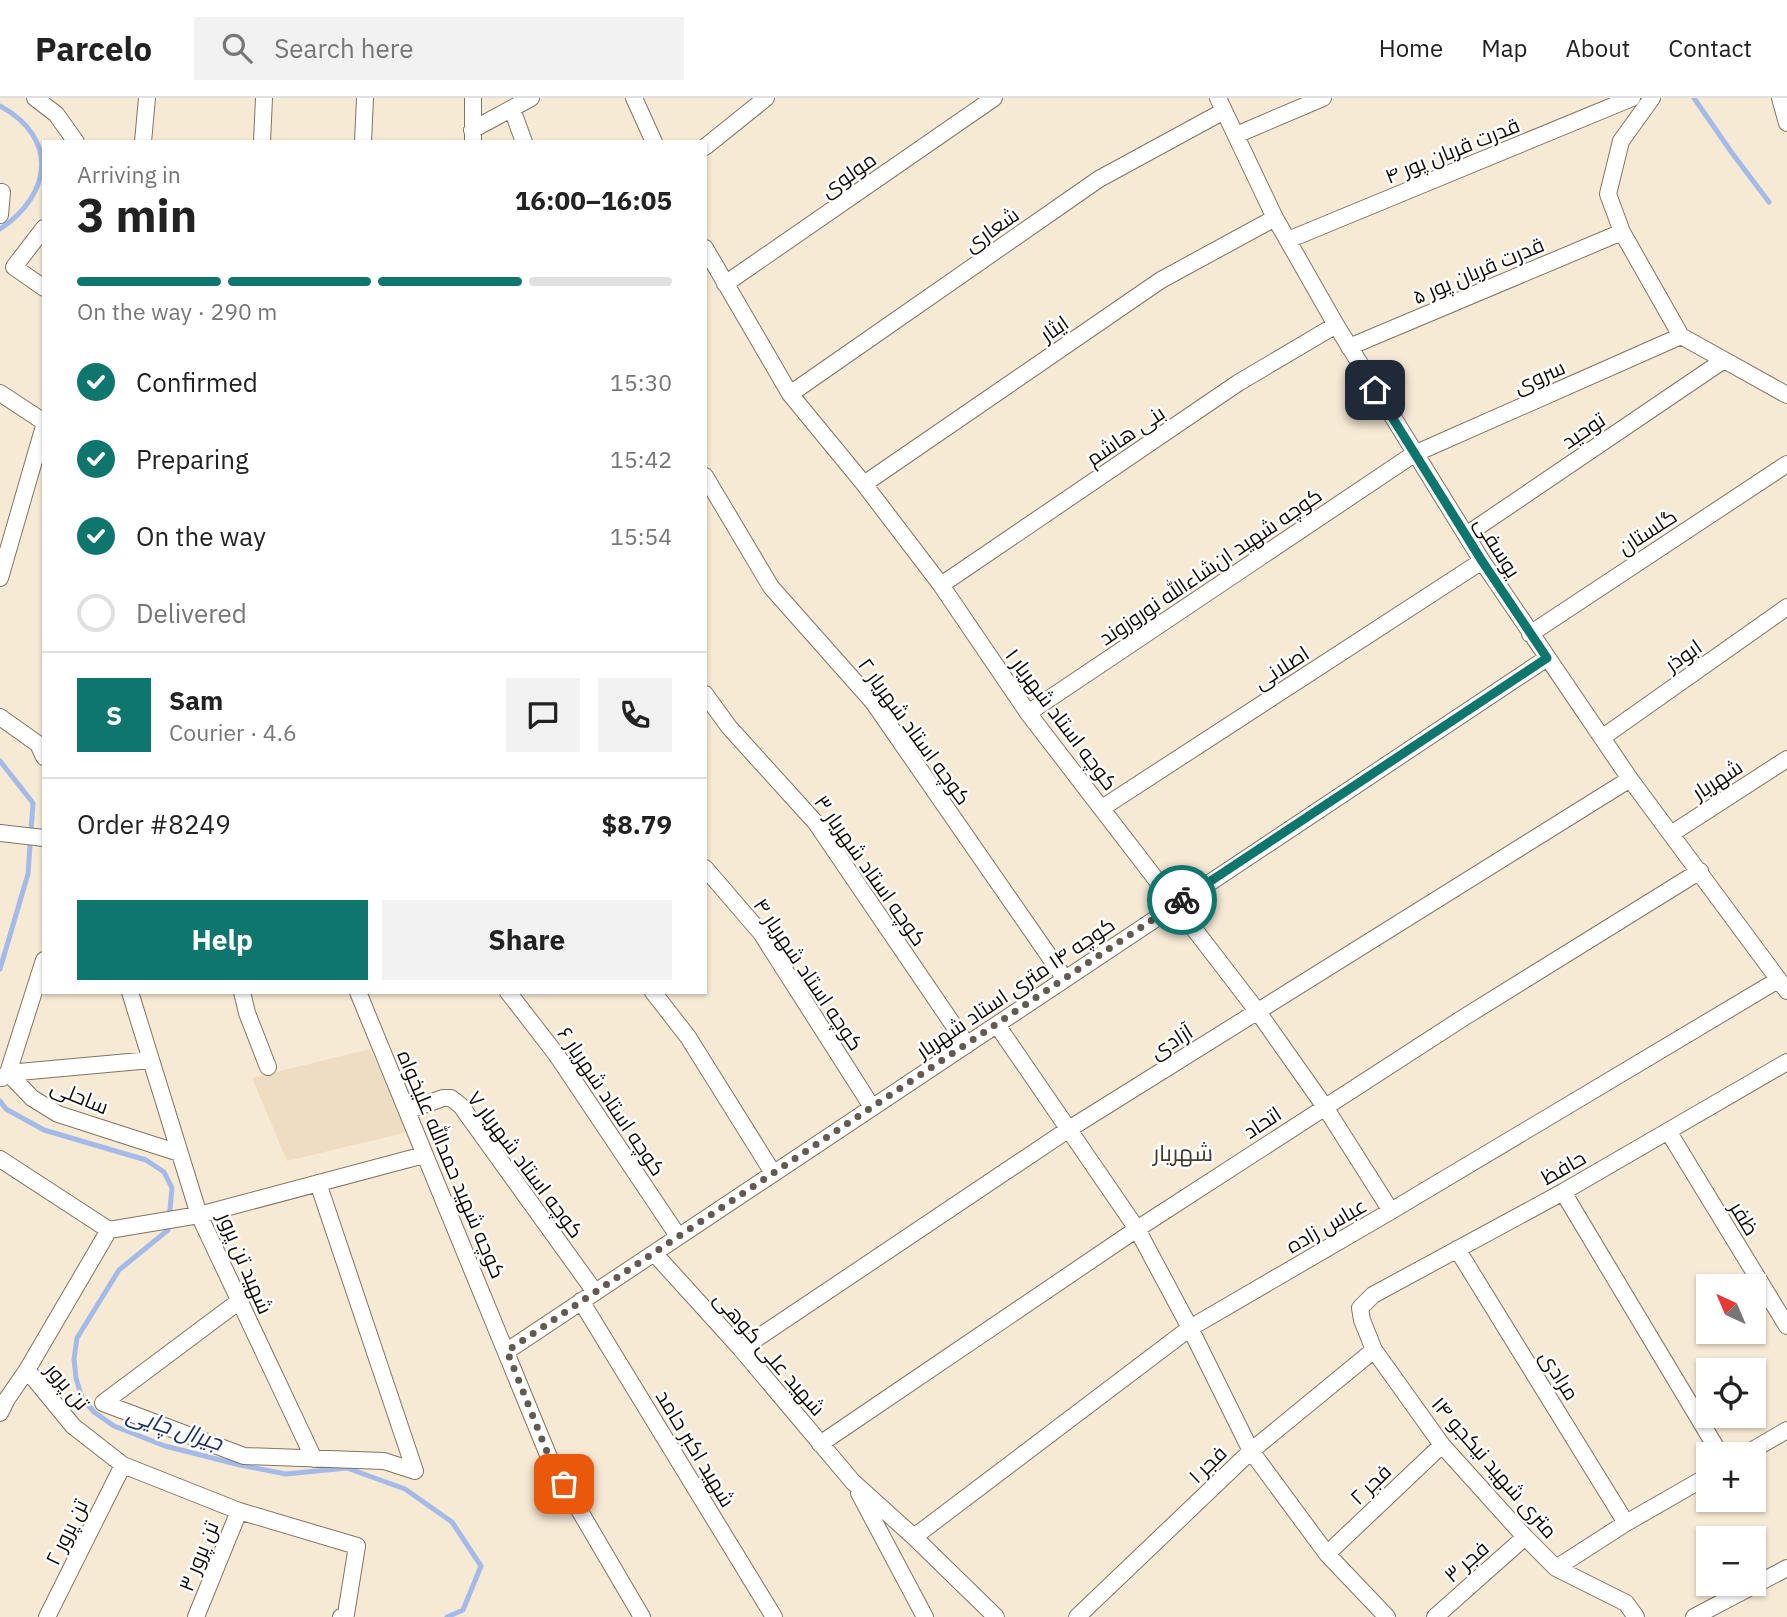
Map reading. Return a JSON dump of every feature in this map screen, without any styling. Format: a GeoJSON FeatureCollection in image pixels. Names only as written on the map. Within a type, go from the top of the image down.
{"type":"FeatureCollection","features":[{"type":"Feature","properties":{"kind":"street"},"geometry":{"type":"LineString","coordinates":[[35,98],[56,114],[75,140]]}},
{"type":"Feature","properties":{"kind":"street"},"geometry":{"type":"LineString","coordinates":[[143,140],[147,98]]}},
{"type":"Feature","properties":{"kind":"street"},"geometry":{"type":"LineString","coordinates":[[262,140],[264,98]]}},
{"type":"Feature","properties":{"kind":"street"},"geometry":{"type":"LineString","coordinates":[[363,140],[365,98]]}},
{"type":"Feature","properties":{"kind":"street"},"geometry":{"type":"LineString","coordinates":[[472,136],[473,98]]}},
{"type":"Feature","properties":{"kind":"street"},"geometry":{"type":"LineString","coordinates":[[472,136],[531,98]]}},
{"type":"Feature","properties":{"kind":"street"},"geometry":{"type":"LineString","coordinates":[[634,98],[653,140]]}},
{"type":"Feature","properties":{"kind":"street"},"geometry":{"type":"LineString","coordinates":[[707,145],[766,98]]}},
{"type":"Feature","properties":{"kind":"street","name":"مولوی"},"geometry":{"type":"LineString","coordinates":[[725,284],[994,98]]}},
{"type":"Feature","properties":{"kind":"street"},"geometry":{"type":"LineString","coordinates":[[1236,135],[1324,98]]}},
{"type":"Feature","properties":{"kind":"street","name":"قدرت قربان پور ۴"},"geometry":{"type":"LineString","coordinates":[[1288,240],[1633,98]]}},
{"type":"Feature","properties":{"kind":"street"},"geometry":{"type":"LineString","coordinates":[[1652,98],[1622,141],[1608,194],[1622,232],[1681,336],[1787,395]]}},
{"type":"Feature","properties":{"kind":"street"},"geometry":{"type":"LineString","coordinates":[[1780,98],[1787,123]]}},
{"type":"Feature","properties":{"kind":"street","name":"یوسفی"},"geometry":{"type":"LineString","coordinates":[[1221,105],[1275,219],[1349,347],[1482,561],[1630,779],[1782,985]]}},
{"type":"Feature","properties":{"kind":"street","name":"شعاری"},"geometry":{"type":"LineString","coordinates":[[789,394],[1099,179],[1221,105]]}},
{"type":"Feature","properties":{"kind":"street"},"geometry":{"type":"LineString","coordinates":[[512,109],[523,140]]}},
{"type":"Feature","properties":{"kind":"street"},"geometry":{"type":"LineString","coordinates":[[0,192],[0,215]]}},
{"type":"Feature","properties":{"kind":"street","name":"ایثار"},"geometry":{"type":"LineString","coordinates":[[864,484],[1161,281],[1275,219]]}},
{"type":"Feature","properties":{"kind":"street"},"geometry":{"type":"LineString","coordinates":[[42,231],[14,267],[42,287]]}},
{"type":"Feature","properties":{"kind":"street","name":"قدرت قربان پور ۵"},"geometry":{"type":"LineString","coordinates":[[1349,347],[1622,232]]}},
{"type":"Feature","properties":{"kind":"street","name":"کوچه استاد شهریار ۱"},"geometry":{"type":"LineString","coordinates":[[707,252],[789,394],[864,484],[941,585],[1028,713],[1258,1012],[1325,1107],[1391,1211]]}},
{"type":"Feature","properties":{"kind":"street","name":"بنی هاشم"},"geometry":{"type":"LineString","coordinates":[[941,585],[1238,383],[1336,325]]}},
{"type":"Feature","properties":{"kind":"street","name":"سروی"},"geometry":{"type":"LineString","coordinates":[[1414,454],[1681,336]]}},
{"type":"Feature","properties":{"kind":"street","name":"توحید"},"geometry":{"type":"LineString","coordinates":[[1466,535],[1724,360]]}},
{"type":"Feature","properties":{"kind":"street"},"geometry":{"type":"LineString","coordinates":[[0,393],[42,423]]}},
{"type":"Feature","properties":{"kind":"street"},"geometry":{"type":"LineString","coordinates":[[0,578],[42,431]]}},
{"type":"Feature","properties":{"kind":"street","name":"کوچه شهید ان‌شاءالله نوروزوند"},"geometry":{"type":"LineString","coordinates":[[1028,713],[1414,454]]}},
{"type":"Feature","properties":{"kind":"street","name":"گلستان"},"geometry":{"type":"LineString","coordinates":[[1530,634],[1787,464]]}},
{"type":"Feature","properties":{"kind":"street","name":"کوچه استاد شهریار ۲"},"geometry":{"type":"LineString","coordinates":[[707,480],[771,587],[873,702],[1065,979]]}},
{"type":"Feature","properties":{"kind":"street","name":"اصلانی"},"geometry":{"type":"LineString","coordinates":[[1102,808],[1482,561]]}},
{"type":"Feature","properties":{"kind":"street","name":"ابوذر"},"geometry":{"type":"LineString","coordinates":[[1603,737],[1787,607]]}},
{"type":"Feature","properties":{"kind":"street","name":"کوچه ۱۴ متری استاد شهریار"},"geometry":{"type":"LineString","coordinates":[[507,1351],[1547,658]]}},
{"type":"Feature","properties":{"kind":"street","name":"کوچه استاد شهریار ۳"},"geometry":{"type":"LineString","coordinates":[[707,697],[729,727],[816,823],[967,1045]]}},
{"type":"Feature","properties":{"kind":"street"},"geometry":{"type":"LineString","coordinates":[[0,717],[42,748]]}},
{"type":"Feature","properties":{"kind":"street","name":"شهریار"},"geometry":{"type":"LineString","coordinates":[[1671,834],[1787,759]]}},
{"type":"Feature","properties":{"kind":"street","name":"آزادی"},"geometry":{"type":"LineString","coordinates":[[741,1349],[1069,1129],[1630,779]]}},
{"type":"Feature","properties":{"kind":"street"},"geometry":{"type":"LineString","coordinates":[[7,833],[42,838]]}},
{"type":"Feature","properties":{"kind":"street","name":"کوچه استاد شهریار ۴"},"geometry":{"type":"LineString","coordinates":[[707,870],[761,933],[872,1107]]}},
{"type":"Feature","properties":{"kind":"street","name":"اتحاد"},"geometry":{"type":"LineString","coordinates":[[820,1444],[1137,1229],[1700,871]]}},
{"type":"Feature","properties":{"kind":"street"},"geometry":{"type":"LineString","coordinates":[[42,966],[5,1076],[151,1060]]}},
{"type":"Feature","properties":{"kind":"street","name":"عباس زاده"},"geometry":{"type":"LineString","coordinates":[[914,1537],[1190,1328],[1782,985]]}},
{"type":"Feature","properties":{"kind":"street"},"geometry":{"type":"LineString","coordinates":[[0,1159],[109,1230],[198,1215],[131,994]]}},
{"type":"Feature","properties":{"kind":"street"},"geometry":{"type":"LineString","coordinates":[[242,994],[268,1067]]}},
{"type":"Feature","properties":{"kind":"street","name":"کوچه شهید حمدالله علیخواه"},"geometry":{"type":"LineString","coordinates":[[359,994],[551,1462],[642,1617]]}},
{"type":"Feature","properties":{"kind":"street","name":"کوچه استاد شهریار ۶"},"geometry":{"type":"LineString","coordinates":[[510,994],[556,1054],[678,1236]]}},
{"type":"Feature","properties":{"kind":"street"},"geometry":{"type":"LineString","coordinates":[[655,994],[688,1037],[774,1173]]}},
{"type":"Feature","properties":{"kind":"street"},"geometry":{"type":"LineString","coordinates":[[997,1025],[1137,1229],[1251,1451],[1327,1554],[1387,1617]]}},
{"type":"Feature","properties":{"kind":"street","name":"حافظ"},"geometry":{"type":"LineString","coordinates":[[1360,1308],[1373,1295],[1563,1192],[1787,1062]]}},
{"type":"Feature","properties":{"kind":"street","name":"ساحلی"},"geometry":{"type":"LineString","coordinates":[[5,1076],[32,1098],[58,1114],[179,1153]]}},
{"type":"Feature","properties":{"kind":"street","name":"کوچه استاد شهریار ۷"},"geometry":{"type":"LineString","coordinates":[[407,1111],[443,1098],[451,1098],[461,1106],[588,1297]]}},
{"type":"Feature","properties":{"kind":"street","name":"ظفر"},"geometry":{"type":"LineString","coordinates":[[1668,1131],[1787,1326]]}},
{"type":"Feature","properties":{"kind":"street","name":"شهید تن پرور"},"geometry":{"type":"LineString","coordinates":[[314,1459],[198,1215],[424,1155]]}},
{"type":"Feature","properties":{"kind":"street"},"geometry":{"type":"LineString","coordinates":[[238,1302],[103,1403],[244,1456],[384,1461],[415,1471],[318,1184]]}},
{"type":"Feature","properties":{"kind":"street"},"geometry":{"type":"LineString","coordinates":[[1563,1192],[1713,1442]]}},
{"type":"Feature","properties":{"kind":"street","name":"تن پرور"},"geometry":{"type":"LineString","coordinates":[[109,1230],[27,1370],[73,1426],[123,1465],[239,1511],[357,1546],[343,1616]]}},
{"type":"Feature","properties":{"kind":"street","name":"مرادی"},"geometry":{"type":"LineString","coordinates":[[1457,1249],[1626,1523]]}},
{"type":"Feature","properties":{"kind":"street","name":"شهید علی کوهی"},"geometry":{"type":"LineString","coordinates":[[654,1253],[741,1349],[853,1482],[996,1617]]}},
{"type":"Feature","properties":{"kind":"street","name":"شهید اکبر حامد"},"geometry":{"type":"LineString","coordinates":[[588,1297],[774,1617]]}},
{"type":"Feature","properties":{"kind":"street","name":"۱۴ متری شهید نیکجو"},"geometry":{"type":"LineString","coordinates":[[1360,1308],[1374,1350],[1442,1445],[1525,1538],[1556,1568],[1626,1603],[1636,1617]]}},
{"type":"Feature","properties":{"kind":"street","name":"فجر ۱"},"geometry":{"type":"LineString","coordinates":[[1077,1617],[1251,1451],[1374,1350]]}},
{"type":"Feature","properties":{"kind":"street"},"geometry":{"type":"LineString","coordinates":[[0,1413],[27,1370]]}},
{"type":"Feature","properties":{"kind":"street"},"geometry":{"type":"LineString","coordinates":[[1766,1442],[1787,1430]]}},
{"type":"Feature","properties":{"kind":"street","name":"فجر ۲"},"geometry":{"type":"LineString","coordinates":[[1327,1554],[1442,1445]]}},
{"type":"Feature","properties":{"kind":"street","name":"تن پرور ۲"},"geometry":{"type":"LineString","coordinates":[[47,1617],[123,1465]]}},
{"type":"Feature","properties":{"kind":"street","name":"شهید علی کوهی"},"geometry":{"type":"LineString","coordinates":[[853,1482],[925,1617]]}},
{"type":"Feature","properties":{"kind":"street"},"geometry":{"type":"LineString","coordinates":[[1556,1568],[1696,1483]]}},
{"type":"Feature","properties":{"kind":"street","name":"تن پرور ۳"},"geometry":{"type":"LineString","coordinates":[[196,1617],[239,1511]]}},
{"type":"Feature","properties":{"kind":"street","name":"فجر ۳"},"geometry":{"type":"LineString","coordinates":[[1435,1617],[1525,1538]]}},
{"type":"Feature","properties":{"kind":"street"},"geometry":{"type":"LineString","coordinates":[[1694,1617],[1787,1568]]}},
{"type":"Feature","properties":{"kind":"shaded area"},"geometry":{"type":"Polygon","coordinates":[[[370,1049],[408,1132],[287,1161],[252,1078],[370,1049]]]}},
{"type":"Feature","properties":{"kind":"waterway","name":"جیرال چایی"},"geometry":{"type":"LineString","coordinates":[[1694,98],[1769,202]]}},
{"type":"Feature","properties":{"kind":"waterway","name":"جیرال چایی"},"geometry":{"type":"LineString","coordinates":[[0,106],[19,119],[32,134],[40,150],[42,166],[30,200],[0,229]]}},
{"type":"Feature","properties":{"kind":"waterway","name":"جیرال چایی"},"geometry":{"type":"LineString","coordinates":[[0,761],[33,803],[28,874],[0,969]]}},
{"type":"Feature","properties":{"kind":"waterway","name":"جیرال چایی"},"geometry":{"type":"LineString","coordinates":[[0,1101],[6,1109],[44,1130],[146,1160],[164,1172],[172,1188],[168,1230],[119,1270],[77,1338],[74,1359],[76,1378],[82,1398],[94,1412],[114,1426],[165,1446],[240,1465],[286,1474],[347,1468],[405,1489],[452,1522],[481,1566],[463,1610],[447,1617]]}},
{"type":"Feature","properties":{"kind":"way so far"},"geometry":{"type":"LineString","coordinates":[[564,1484],[551,1462],[507,1351],[1182,900]]}},
{"type":"Feature","properties":{"kind":"district","name":"شهریار"},"geometry":{"type":"Point","coordinates":[1183,1152]}},
{"type":"Feature","properties":{"kind":"route"},"geometry":{"type":"LineString","coordinates":[[1182,900],[1547,658],[1482,561],[1375,390]]}}]}
